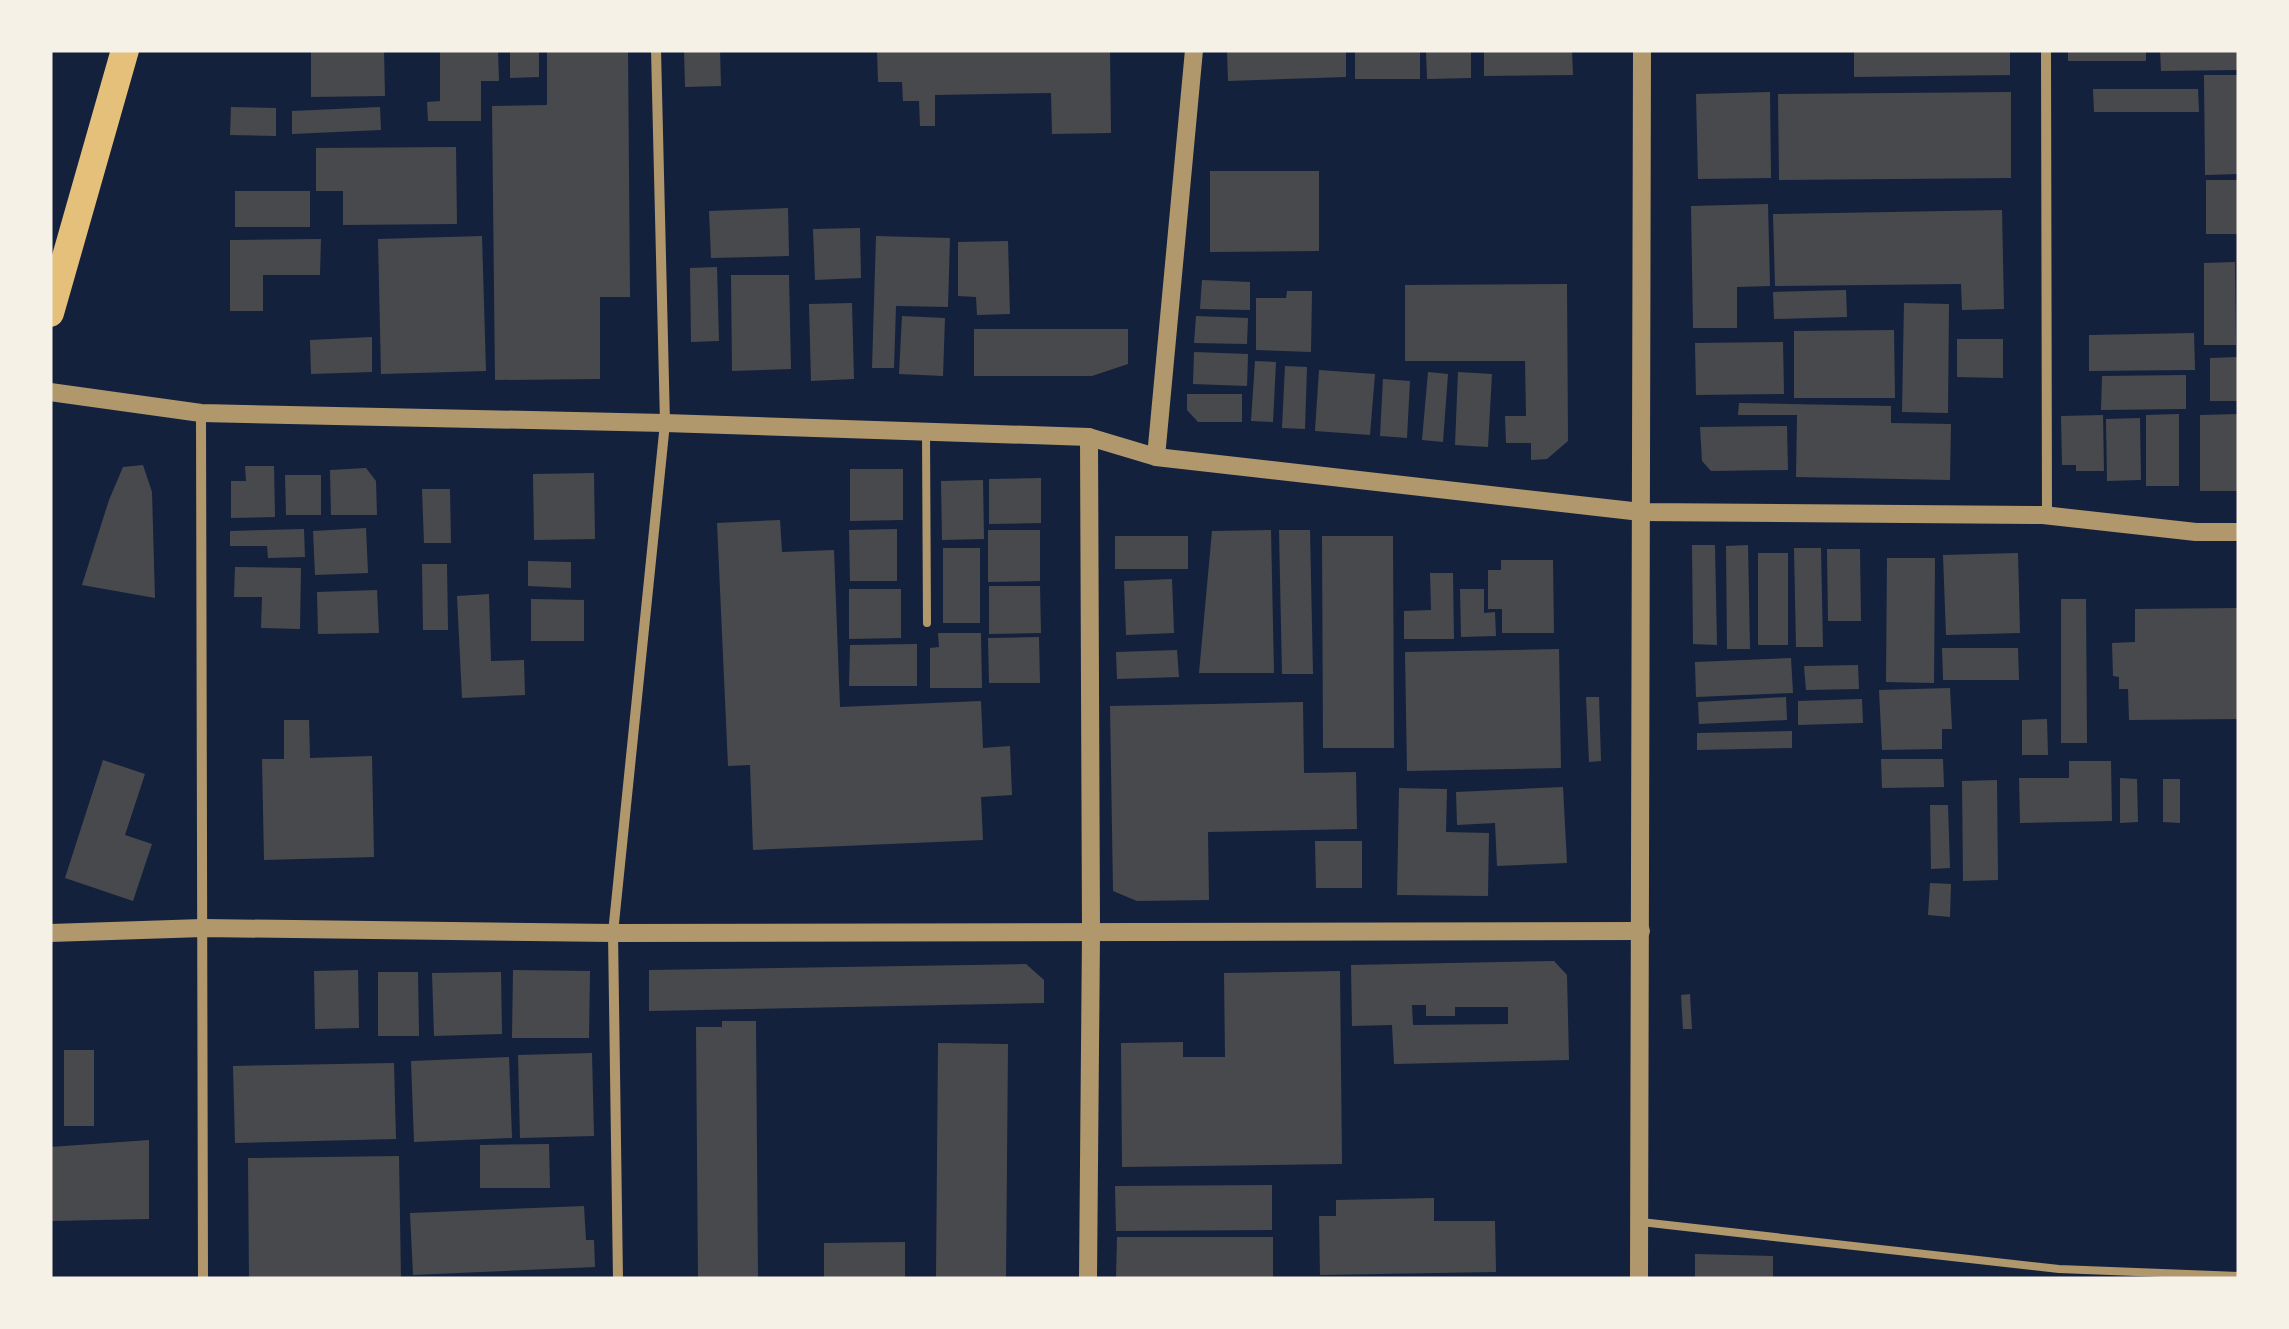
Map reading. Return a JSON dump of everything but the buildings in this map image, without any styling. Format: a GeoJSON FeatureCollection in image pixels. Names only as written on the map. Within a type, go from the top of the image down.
{"type":"FeatureCollection","features":[{"type":"Feature","properties":{"kind":"highway"},"geometry":{"type":"LineString","coordinates":[[50,313],[125,50]]}},
{"type":"Feature","properties":{"kind":"street"},"geometry":{"type":"LineString","coordinates":[[618,1279],[614,933],[665,423],[656,50]]}},
{"type":"Feature","properties":{"kind":"street"},"geometry":{"type":"LineString","coordinates":[[1156,457],[1194,50]]}},
{"type":"Feature","properties":{"kind":"street"},"geometry":{"type":"LineString","coordinates":[[1639,1279],[1642,50]]}},
{"type":"Feature","properties":{"kind":"street"},"geometry":{"type":"LineString","coordinates":[[2046,50],[2047,516]]}},
{"type":"Feature","properties":{"kind":"street"},"geometry":{"type":"LineString","coordinates":[[50,392],[202,413],[1089,436],[1156,457],[1641,512],[2047,516],[2196,532],[2239,532]]}},
{"type":"Feature","properties":{"kind":"street"},"geometry":{"type":"LineString","coordinates":[[202,413],[203,1279]]}},
{"type":"Feature","properties":{"kind":"street"},"geometry":{"type":"LineString","coordinates":[[1088,1279],[1089,436]]}},
{"type":"Feature","properties":{"kind":"street"},"geometry":{"type":"LineString","coordinates":[[50,933],[203,928],[614,933],[1642,930]]}},
{"type":"Feature","properties":{"kind":"lane"},"geometry":{"type":"LineString","coordinates":[[926,431],[927,623]]}},
{"type":"Feature","properties":{"kind":"lane"},"geometry":{"type":"LineString","coordinates":[[1639,1222],[2059,1269],[2239,1276]]}}]}
